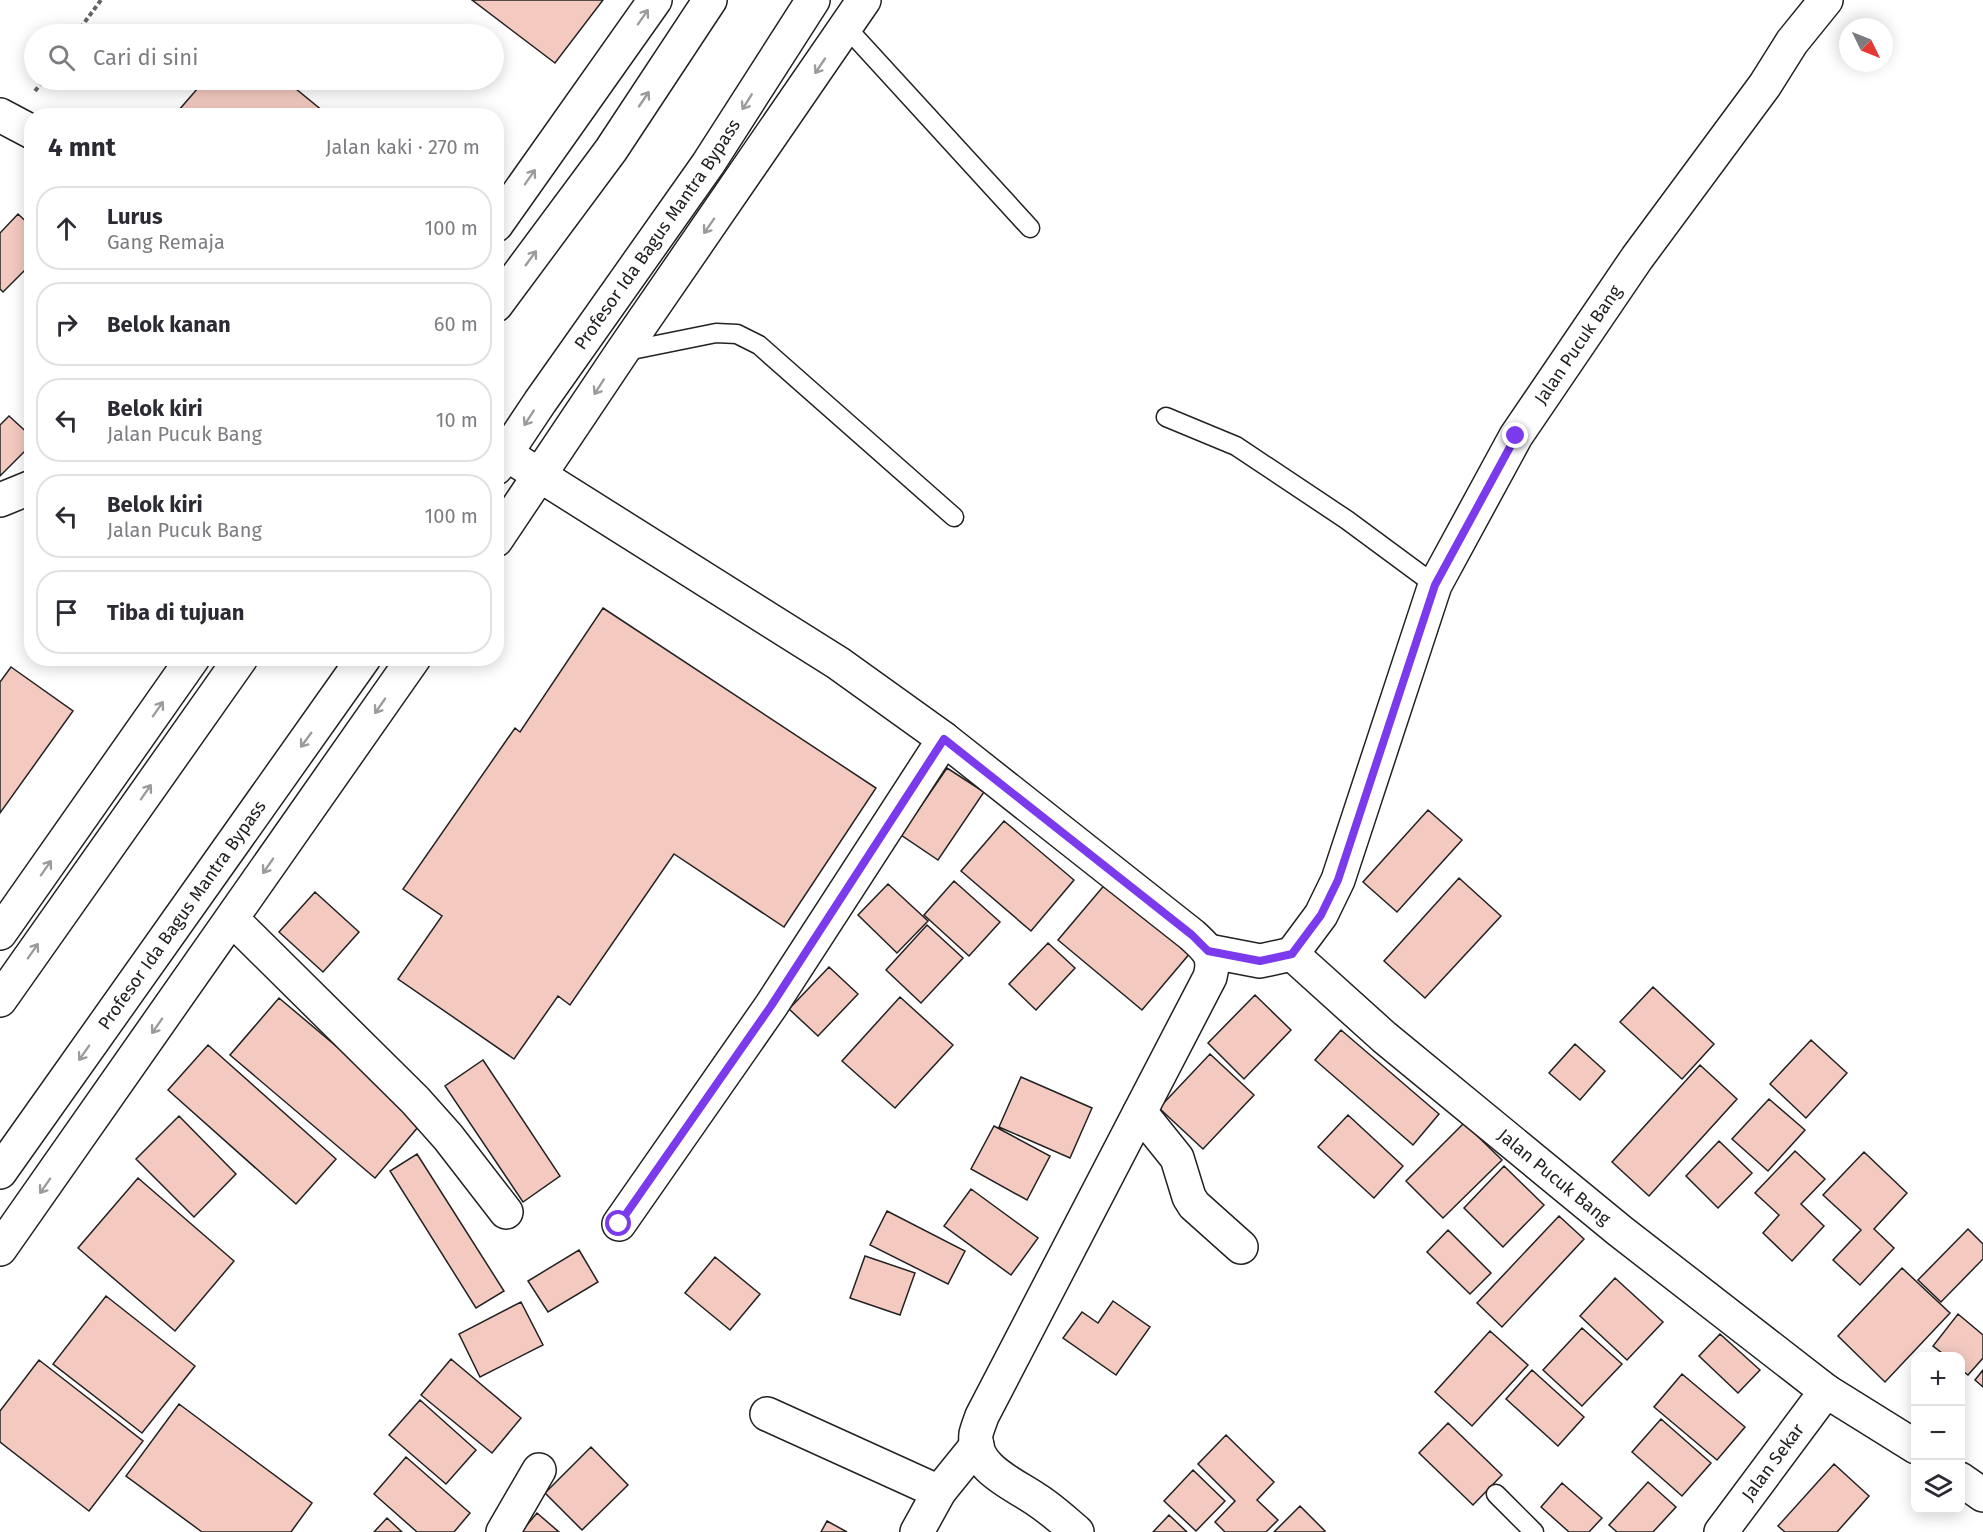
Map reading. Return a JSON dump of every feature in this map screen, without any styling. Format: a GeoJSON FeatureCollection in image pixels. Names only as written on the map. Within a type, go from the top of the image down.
{"type":"FeatureCollection","features":[{"type":"Feature","properties":{"kind":"main road"},"geometry":{"type":"LineString","coordinates":[[504,214],[655,0]]}},
{"type":"Feature","properties":{"kind":"main road"},"geometry":{"type":"LineString","coordinates":[[504,294],[611,150],[711,0]]}},
{"type":"Feature","properties":{"kind":"main road","name":"Profesor Ida Bagus Mantra Bypass"},"geometry":{"type":"LineString","coordinates":[[504,451],[708,164],[813,0]]}},
{"type":"Feature","properties":{"kind":"main road"},"geometry":{"type":"LineString","coordinates":[[504,529],[622,352],[864,0]]}},
{"type":"Feature","properties":{"kind":"main road","name":"Jalan Pucuk Bang"},"geometry":{"type":"LineString","coordinates":[[1826,0],[1792,42],[1765,85],[1637,258],[1516,436],[1435,585],[1338,880],[1321,915],[1292,954],[1384,1037],[1611,1223],[1826,1391],[1911,1444]]}},
{"type":"Feature","properties":{"kind":"main road"},"geometry":{"type":"LineString","coordinates":[[0,116],[24,128]]}},
{"type":"Feature","properties":{"kind":"main road"},"geometry":{"type":"LineString","coordinates":[[504,458],[541,476],[838,663],[944,739],[1183,927],[1208,951],[1212,960],[1210,978],[982,1416],[976,1434],[982,1459],[992,1471],[1038,1500],[1077,1532]]}},
{"type":"Feature","properties":{"kind":"main road"},"geometry":{"type":"LineString","coordinates":[[0,500],[24,490]]}},
{"type":"Feature","properties":{"kind":"main road"},"geometry":{"type":"LineString","coordinates":[[0,933],[187,666]]}},
{"type":"Feature","properties":{"kind":"main road"},"geometry":{"type":"LineString","coordinates":[[0,1000],[235,666]]}},
{"type":"Feature","properties":{"kind":"main road","name":"Profesor Ida Bagus Mantra Bypass"},"geometry":{"type":"LineString","coordinates":[[0,1172],[358,666]]}},
{"type":"Feature","properties":{"kind":"main road"},"geometry":{"type":"LineString","coordinates":[[0,1249],[408,666]]}},
{"type":"Feature","properties":{"kind":"main road"},"geometry":{"type":"LineString","coordinates":[[619,1224],[771,1006],[944,739]]}},
{"type":"Feature","properties":{"kind":"main road"},"geometry":{"type":"LineString","coordinates":[[232,919],[415,1100],[448,1137],[506,1212]]}},
{"type":"Feature","properties":{"kind":"main road"},"geometry":{"type":"LineString","coordinates":[[1208,951],[1260,961],[1292,954]]}},
{"type":"Feature","properties":{"kind":"main road"},"geometry":{"type":"LineString","coordinates":[[1140,1112],[1174,1152],[1189,1197],[1194,1205],[1241,1247]]}},
{"type":"Feature","properties":{"kind":"main road","name":"Jalan Sekar"},"geometry":{"type":"LineString","coordinates":[[1721,1532],[1826,1391]]}},
{"type":"Feature","properties":{"kind":"main road"},"geometry":{"type":"LineString","coordinates":[[767,1414],[939,1491]]}},
{"type":"Feature","properties":{"kind":"main road"},"geometry":{"type":"LineString","coordinates":[[917,1532],[939,1491],[977,1445]]}},
{"type":"Feature","properties":{"kind":"main road"},"geometry":{"type":"LineString","coordinates":[[503,1532],[539,1470]]}},
{"type":"Feature","properties":{"kind":"main road"},"geometry":{"type":"LineString","coordinates":[[1965,1482],[1983,1495]]}},
{"type":"Feature","properties":{"kind":"lane"},"geometry":{"type":"LineString","coordinates":[[846,27],[1030,228]]}},
{"type":"Feature","properties":{"kind":"lane"},"geometry":{"type":"LineString","coordinates":[[622,352],[716,333],[737,334],[759,345],[954,517]]}},
{"type":"Feature","properties":{"kind":"lane"},"geometry":{"type":"LineString","coordinates":[[1166,417],[1236,446],[1347,520],[1435,585]]}},
{"type":"Feature","properties":{"kind":"lane"},"geometry":{"type":"LineString","coordinates":[[1496,1494],[1534,1532]]}},
{"type":"Feature","properties":{"kind":"path"},"geometry":{"type":"LineString","coordinates":[[83,24],[101,0]]}},
{"type":"Feature","properties":{"kind":"building"},"geometry":{"type":"Polygon","coordinates":[[[472,0],[603,0],[555,63],[472,0]]]}},
{"type":"Feature","properties":{"kind":"building"},"geometry":{"type":"Polygon","coordinates":[[[196,90],[297,90],[319,108],[181,108],[196,90]]]}},
{"type":"Feature","properties":{"kind":"building"},"geometry":{"type":"Polygon","coordinates":[[[18,214],[24,220],[24,271],[3,292],[0,289],[0,233],[18,214]]]}},
{"type":"Feature","properties":{"kind":"building"},"geometry":{"type":"Polygon","coordinates":[[[9,416],[24,430],[24,452],[0,476],[0,425],[9,416]]]}},
{"type":"Feature","properties":{"kind":"building"},"geometry":{"type":"Polygon","coordinates":[[[603,608],[876,788],[784,927],[674,854],[570,1005],[558,996],[514,1059],[398,979],[442,916],[403,889],[515,728],[520,732],[603,608]]]}},
{"type":"Feature","properties":{"kind":"building"},"geometry":{"type":"Polygon","coordinates":[[[11,667],[73,711],[0,813],[0,682],[11,667]]]}},
{"type":"Feature","properties":{"kind":"building"},"geometry":{"type":"Polygon","coordinates":[[[947,768],[984,792],[938,860],[901,835],[947,768]]]}},
{"type":"Feature","properties":{"kind":"building"},"geometry":{"type":"Polygon","coordinates":[[[1428,810],[1462,840],[1397,912],[1363,882],[1428,810]]]}},
{"type":"Feature","properties":{"kind":"building"},"geometry":{"type":"Polygon","coordinates":[[[1004,821],[1074,880],[1031,931],[961,871],[1004,821]]]}},
{"type":"Feature","properties":{"kind":"building"},"geometry":{"type":"Polygon","coordinates":[[[1459,878],[1501,916],[1425,998],[1384,961],[1459,878]]]}},
{"type":"Feature","properties":{"kind":"building"},"geometry":{"type":"Polygon","coordinates":[[[954,881],[1000,922],[969,956],[924,915],[954,881]]]}},
{"type":"Feature","properties":{"kind":"building"},"geometry":{"type":"Polygon","coordinates":[[[1107,882],[1191,952],[1142,1010],[1058,940],[1107,882]]]}},
{"type":"Feature","properties":{"kind":"building"},"geometry":{"type":"Polygon","coordinates":[[[888,884],[928,921],[897,953],[858,915],[888,884]]]}},
{"type":"Feature","properties":{"kind":"building"},"geometry":{"type":"Polygon","coordinates":[[[315,892],[359,932],[323,972],[279,932],[315,892]]]}},
{"type":"Feature","properties":{"kind":"building"},"geometry":{"type":"Polygon","coordinates":[[[927,925],[963,958],[921,1003],[886,970],[927,925]]]}},
{"type":"Feature","properties":{"kind":"building"},"geometry":{"type":"Polygon","coordinates":[[[1048,943],[1075,968],[1036,1010],[1009,984],[1048,943]]]}},
{"type":"Feature","properties":{"kind":"building"},"geometry":{"type":"Polygon","coordinates":[[[829,967],[858,994],[818,1036],[789,1009],[829,967]]]}},
{"type":"Feature","properties":{"kind":"building"},"geometry":{"type":"Polygon","coordinates":[[[1653,987],[1714,1044],[1682,1079],[1620,1022],[1653,987]]]}},
{"type":"Feature","properties":{"kind":"building"},"geometry":{"type":"Polygon","coordinates":[[[1255,995],[1291,1030],[1244,1079],[1208,1043],[1255,995]]]}},
{"type":"Feature","properties":{"kind":"building"},"geometry":{"type":"Polygon","coordinates":[[[900,997],[953,1045],[895,1108],[842,1061],[900,997]]]}},
{"type":"Feature","properties":{"kind":"building"},"geometry":{"type":"Polygon","coordinates":[[[279,998],[424,1120],[375,1178],[230,1055],[279,998]]]}},
{"type":"Feature","properties":{"kind":"building"},"geometry":{"type":"Polygon","coordinates":[[[1341,1030],[1439,1114],[1413,1145],[1315,1060],[1341,1030]]]}},
{"type":"Feature","properties":{"kind":"building"},"geometry":{"type":"Polygon","coordinates":[[[1811,1040],[1847,1073],[1806,1118],[1770,1084],[1811,1040]]]}},
{"type":"Feature","properties":{"kind":"building"},"geometry":{"type":"Polygon","coordinates":[[[1575,1044],[1605,1071],[1580,1100],[1549,1073],[1575,1044]]]}},
{"type":"Feature","properties":{"kind":"building"},"geometry":{"type":"Polygon","coordinates":[[[208,1045],[336,1159],[296,1204],[168,1090],[208,1045]]]}},
{"type":"Feature","properties":{"kind":"building"},"geometry":{"type":"Polygon","coordinates":[[[1210,1054],[1254,1095],[1203,1149],[1159,1108],[1210,1054]]]}},
{"type":"Feature","properties":{"kind":"building"},"geometry":{"type":"Polygon","coordinates":[[[483,1060],[560,1176],[523,1202],[445,1086],[483,1060]]]}},
{"type":"Feature","properties":{"kind":"building"},"geometry":{"type":"Polygon","coordinates":[[[1700,1065],[1737,1099],[1649,1196],[1612,1162],[1700,1065]]]}},
{"type":"Feature","properties":{"kind":"building"},"geometry":{"type":"Polygon","coordinates":[[[1021,1077],[1092,1108],[1070,1158],[999,1127],[1021,1077]]]}},
{"type":"Feature","properties":{"kind":"building"},"geometry":{"type":"Polygon","coordinates":[[[1769,1099],[1805,1130],[1768,1171],[1732,1139],[1769,1099]]]}},
{"type":"Feature","properties":{"kind":"building"},"geometry":{"type":"Polygon","coordinates":[[[1348,1115],[1403,1166],[1374,1198],[1318,1147],[1348,1115]]]}},
{"type":"Feature","properties":{"kind":"building"},"geometry":{"type":"Polygon","coordinates":[[[179,1116],[236,1174],[194,1217],[136,1159],[179,1116]]]}},
{"type":"Feature","properties":{"kind":"building"},"geometry":{"type":"Polygon","coordinates":[[[1464,1123],[1502,1160],[1443,1218],[1406,1181],[1464,1123]]]}},
{"type":"Feature","properties":{"kind":"building"},"geometry":{"type":"Polygon","coordinates":[[[994,1126],[1050,1156],[1027,1200],[971,1169],[994,1126]]]}},
{"type":"Feature","properties":{"kind":"building"},"geometry":{"type":"Polygon","coordinates":[[[1719,1141],[1752,1173],[1718,1208],[1686,1176],[1719,1141]]]}},
{"type":"Feature","properties":{"kind":"building"},"geometry":{"type":"Polygon","coordinates":[[[1795,1151],[1825,1179],[1801,1204],[1824,1226],[1792,1261],[1763,1233],[1779,1215],[1755,1193],[1795,1151]]]}},
{"type":"Feature","properties":{"kind":"building"},"geometry":{"type":"Polygon","coordinates":[[[1864,1152],[1907,1193],[1874,1229],[1894,1248],[1860,1285],[1833,1260],[1861,1230],[1823,1195],[1864,1152]]]}},
{"type":"Feature","properties":{"kind":"building"},"geometry":{"type":"Polygon","coordinates":[[[417,1154],[504,1291],[476,1308],[390,1171],[417,1154]]]}},
{"type":"Feature","properties":{"kind":"building"},"geometry":{"type":"Polygon","coordinates":[[[1504,1166],[1544,1205],[1503,1247],[1464,1208],[1504,1166]]]}},
{"type":"Feature","properties":{"kind":"building"},"geometry":{"type":"Polygon","coordinates":[[[138,1178],[234,1261],[175,1331],[78,1248],[138,1178]]]}},
{"type":"Feature","properties":{"kind":"building"},"geometry":{"type":"Polygon","coordinates":[[[971,1189],[1038,1238],[1011,1275],[944,1226],[971,1189]]]}},
{"type":"Feature","properties":{"kind":"building"},"geometry":{"type":"Polygon","coordinates":[[[887,1211],[965,1251],[948,1284],[870,1245],[887,1211]]]}},
{"type":"Feature","properties":{"kind":"building"},"geometry":{"type":"Polygon","coordinates":[[[1559,1216],[1584,1239],[1502,1327],[1477,1303],[1559,1216]]]}},
{"type":"Feature","properties":{"kind":"building"},"geometry":{"type":"Polygon","coordinates":[[[1968,1229],[1983,1244],[1983,1259],[1941,1302],[1918,1280],[1968,1229]]]}},
{"type":"Feature","properties":{"kind":"building"},"geometry":{"type":"Polygon","coordinates":[[[1448,1230],[1491,1273],[1470,1294],[1427,1252],[1448,1230]]]}},
{"type":"Feature","properties":{"kind":"building"},"geometry":{"type":"Polygon","coordinates":[[[579,1250],[598,1282],[548,1312],[528,1281],[579,1250]]]}},
{"type":"Feature","properties":{"kind":"building"},"geometry":{"type":"Polygon","coordinates":[[[865,1256],[915,1273],[900,1315],[850,1298],[865,1256]]]}},
{"type":"Feature","properties":{"kind":"building"},"geometry":{"type":"Polygon","coordinates":[[[715,1257],[760,1294],[730,1330],[685,1293],[715,1257]]]}},
{"type":"Feature","properties":{"kind":"building"},"geometry":{"type":"Polygon","coordinates":[[[1902,1268],[1950,1313],[1885,1382],[1838,1336],[1902,1268]]]}},
{"type":"Feature","properties":{"kind":"building"},"geometry":{"type":"Polygon","coordinates":[[[1615,1278],[1663,1322],[1627,1360],[1580,1316],[1615,1278]]]}},
{"type":"Feature","properties":{"kind":"building"},"geometry":{"type":"Polygon","coordinates":[[[106,1296],[195,1366],[142,1433],[53,1364],[106,1296]]]}},
{"type":"Feature","properties":{"kind":"building"},"geometry":{"type":"Polygon","coordinates":[[[1113,1301],[1150,1327],[1116,1375],[1063,1338],[1082,1312],[1098,1323],[1113,1301]]]}},
{"type":"Feature","properties":{"kind":"building"},"geometry":{"type":"Polygon","coordinates":[[[521,1302],[543,1345],[480,1377],[459,1334],[521,1302]]]}},
{"type":"Feature","properties":{"kind":"building"},"geometry":{"type":"Polygon","coordinates":[[[1958,1314],[1983,1335],[1983,1358],[1968,1375],[1965,1373],[1965,1352],[1941,1352],[1933,1346],[1958,1314]]]}},
{"type":"Feature","properties":{"kind":"building"},"geometry":{"type":"Polygon","coordinates":[[[1582,1328],[1622,1364],[1582,1406],[1543,1370],[1582,1328]]]}},
{"type":"Feature","properties":{"kind":"building"},"geometry":{"type":"Polygon","coordinates":[[[1490,1331],[1528,1365],[1472,1426],[1435,1392],[1490,1331]]]}},
{"type":"Feature","properties":{"kind":"building"},"geometry":{"type":"Polygon","coordinates":[[[1720,1334],[1760,1370],[1738,1393],[1699,1356],[1720,1334]]]}},
{"type":"Feature","properties":{"kind":"building"},"geometry":{"type":"Polygon","coordinates":[[[451,1359],[521,1418],[492,1453],[421,1395],[451,1359]]]}},
{"type":"Feature","properties":{"kind":"building"},"geometry":{"type":"Polygon","coordinates":[[[39,1360],[143,1441],[89,1511],[0,1442],[0,1411],[39,1360]]]}},
{"type":"Feature","properties":{"kind":"building"},"geometry":{"type":"Polygon","coordinates":[[[1532,1370],[1584,1417],[1558,1446],[1506,1399],[1532,1370]]]}},
{"type":"Feature","properties":{"kind":"building"},"geometry":{"type":"Polygon","coordinates":[[[1983,1370],[1983,1387],[1975,1380],[1983,1370]]]}},
{"type":"Feature","properties":{"kind":"building"},"geometry":{"type":"Polygon","coordinates":[[[1682,1374],[1745,1427],[1717,1460],[1654,1407],[1682,1374]]]}},
{"type":"Feature","properties":{"kind":"building"},"geometry":{"type":"Polygon","coordinates":[[[420,1400],[476,1450],[446,1484],[389,1435],[420,1400]]]}},
{"type":"Feature","properties":{"kind":"building"},"geometry":{"type":"Polygon","coordinates":[[[179,1404],[312,1503],[291,1532],[202,1532],[126,1476],[179,1404]]]}},
{"type":"Feature","properties":{"kind":"building"},"geometry":{"type":"Polygon","coordinates":[[[1661,1419],[1711,1463],[1682,1496],[1632,1452],[1661,1419]]]}},
{"type":"Feature","properties":{"kind":"building"},"geometry":{"type":"Polygon","coordinates":[[[1448,1423],[1502,1475],[1473,1505],[1419,1453],[1448,1423]]]}},
{"type":"Feature","properties":{"kind":"building"},"geometry":{"type":"Polygon","coordinates":[[[1226,1435],[1274,1482],[1257,1500],[1278,1520],[1266,1532],[1225,1532],[1215,1522],[1235,1501],[1198,1464],[1226,1435]]]}},
{"type":"Feature","properties":{"kind":"building"},"geometry":{"type":"Polygon","coordinates":[[[591,1447],[628,1485],[582,1530],[545,1493],[591,1447]]]}},
{"type":"Feature","properties":{"kind":"building"},"geometry":{"type":"Polygon","coordinates":[[[406,1457],[470,1513],[454,1532],[417,1532],[374,1494],[406,1457]]]}},
{"type":"Feature","properties":{"kind":"building"},"geometry":{"type":"Polygon","coordinates":[[[1834,1464],[1869,1496],[1837,1532],[1785,1532],[1778,1526],[1834,1464]]]}},
{"type":"Feature","properties":{"kind":"building"},"geometry":{"type":"Polygon","coordinates":[[[1193,1470],[1225,1501],[1196,1531],[1164,1501],[1193,1470]]]}},
{"type":"Feature","properties":{"kind":"building"},"geometry":{"type":"Polygon","coordinates":[[[1648,1482],[1676,1507],[1653,1532],[1617,1532],[1609,1525],[1648,1482]]]}},
{"type":"Feature","properties":{"kind":"building"},"geometry":{"type":"Polygon","coordinates":[[[1562,1483],[1602,1518],[1589,1532],[1569,1532],[1541,1507],[1562,1483]]]}},
{"type":"Feature","properties":{"kind":"building"},"geometry":{"type":"Polygon","coordinates":[[[1300,1506],[1325,1531],[1274,1532],[1300,1506]]]}},
{"type":"Feature","properties":{"kind":"building"},"geometry":{"type":"Polygon","coordinates":[[[537,1513],[559,1532],[521,1532],[537,1513]]]}},
{"type":"Feature","properties":{"kind":"building"},"geometry":{"type":"Polygon","coordinates":[[[1169,1515],[1187,1532],[1153,1532],[1169,1515]]]}},
{"type":"Feature","properties":{"kind":"building"},"geometry":{"type":"Polygon","coordinates":[[[387,1518],[402,1532],[374,1532],[387,1518]]]}},
{"type":"Feature","properties":{"kind":"building"},"geometry":{"type":"Polygon","coordinates":[[[827,1521],[847,1532],[821,1532],[827,1521]]]}},
{"type":"Feature","properties":{"kind":"route"},"geometry":{"type":"LineString","coordinates":[[619,1224],[771,1006],[944,739],[1192,935],[1208,951],[1260,961],[1292,954],[1321,915],[1338,880],[1435,585],[1516,436]]}}]}
